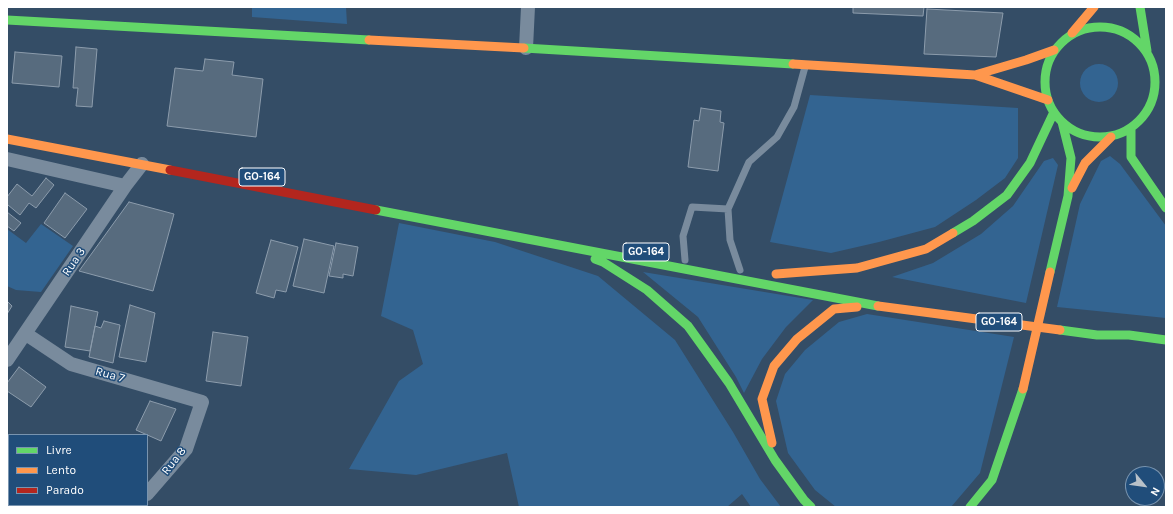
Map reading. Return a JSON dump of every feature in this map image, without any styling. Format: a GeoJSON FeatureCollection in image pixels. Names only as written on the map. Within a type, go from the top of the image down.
{"type":"FeatureCollection","features":[{"type":"Feature","properties":{"kind":"main road"},"geometry":{"type":"LineString","coordinates":[[1094,7],[1070,35],[1054,50],[1047,66],[1045,83],[1048,100],[1054,112],[1062,122],[1076,132],[1093,137],[1111,137]]}},
{"type":"Feature","properties":{"kind":"main road"},"geometry":{"type":"LineString","coordinates":[[1140,7],[1149,55],[1156,77],[1154,96],[1146,113]]}},
{"type":"Feature","properties":{"kind":"main road"},"geometry":{"type":"LineString","coordinates":[[7,20],[526,48],[975,75],[1048,100]]}},
{"type":"Feature","properties":{"kind":"main road"},"geometry":{"type":"LineString","coordinates":[[1070,35],[1090,27],[1112,27],[1132,36],[1149,55],[1161,63]]}},
{"type":"Feature","properties":{"kind":"main road"},"geometry":{"type":"LineString","coordinates":[[975,75],[1054,50]]}},
{"type":"Feature","properties":{"kind":"main road"},"geometry":{"type":"LineString","coordinates":[[1068,196],[1085,163],[1111,137],[1131,128],[1146,113],[1159,106]]}},
{"type":"Feature","properties":{"kind":"main road"},"geometry":{"type":"LineString","coordinates":[[813,281],[772,274],[857,268],[926,249],[974,221],[1007,195],[1030,163],[1054,112]]}},
{"type":"Feature","properties":{"kind":"main road"},"geometry":{"type":"LineString","coordinates":[[970,507],[992,480],[1023,389],[1068,196],[1071,158],[1062,122]]}},
{"type":"Feature","properties":{"kind":"main road"},"geometry":{"type":"LineString","coordinates":[[1131,128],[1131,157],[1166,208]]}},
{"type":"Feature","properties":{"kind":"main road","name":"GO-164"},"geometry":{"type":"LineString","coordinates":[[7,139],[34,138],[142,164],[869,305],[1097,335],[1129,335],[1166,340]]}},
{"type":"Feature","properties":{"kind":"main road"},"geometry":{"type":"LineString","coordinates":[[515,237],[603,262],[648,290],[688,326],[729,383],[775,460],[804,500],[811,507]]}},
{"type":"Feature","properties":{"kind":"main road","name":"GO-164"},"geometry":{"type":"LineString","coordinates":[[654,254],[743,271]]}},
{"type":"Feature","properties":{"kind":"main road"},"geometry":{"type":"LineString","coordinates":[[775,460],[762,399],[774,366],[797,340],[834,309],[869,305]]}},
{"type":"Feature","properties":{"kind":"main road","name":"GO-164"},"geometry":{"type":"LineString","coordinates":[[1028,315],[1052,319]]}},
{"type":"Feature","properties":{"kind":"main road","name":"GO-164"},"geometry":{"type":"LineString","coordinates":[[1099,326],[1129,335]]}},
{"type":"Feature","properties":{"kind":"street"},"geometry":{"type":"LineString","coordinates":[[526,48],[528,7]]}},
{"type":"Feature","properties":{"kind":"street"},"geometry":{"type":"LineString","coordinates":[[7,158],[34,138]]}},
{"type":"Feature","properties":{"kind":"street"},"geometry":{"type":"LineString","coordinates":[[7,158],[125,186]]}},
{"type":"Feature","properties":{"kind":"street","name":"Rua 3"},"geometry":{"type":"LineString","coordinates":[[7,360],[125,186],[142,164]]}},
{"type":"Feature","properties":{"kind":"street","name":"Rua 7"},"geometry":{"type":"LineString","coordinates":[[26,334],[71,364],[202,402]]}},
{"type":"Feature","properties":{"kind":"street","name":"Rua 8"},"geometry":{"type":"LineString","coordinates":[[148,493],[186,450],[202,402]]}},
{"type":"Feature","properties":{"kind":"lane"},"geometry":{"type":"LineString","coordinates":[[743,271],[730,240],[728,209],[749,162],[777,137],[794,107],[806,65]]}},
{"type":"Feature","properties":{"kind":"lane"},"geometry":{"type":"LineString","coordinates":[[685,260],[683,236],[692,207],[728,209]]}},
{"type":"Feature","properties":{"kind":"shaded area"},"geometry":{"type":"Polygon","coordinates":[[[252,7],[346,7],[347,24],[252,17],[252,7]]]}},
{"type":"Feature","properties":{"kind":"shaded area"},"geometry":{"type":"Polygon","coordinates":[[[1095,64],[1103,64],[1113,69],[1117,76],[1117,90],[1113,97],[1103,102],[1095,102],[1085,97],[1083,94],[1080,87],[1080,79],[1085,69],[1088,67],[1095,64]]]}},
{"type":"Feature","properties":{"kind":"shaded area"},"geometry":{"type":"Polygon","coordinates":[[[810,95],[1018,108],[1018,158],[1005,178],[976,200],[935,227],[831,253],[770,242],[810,95]]]}},
{"type":"Feature","properties":{"kind":"shaded area"},"geometry":{"type":"Polygon","coordinates":[[[1110,156],[1120,164],[1166,226],[1166,318],[1057,307],[1080,204],[1101,161],[1110,156]]]}},
{"type":"Feature","properties":{"kind":"shaded area"},"geometry":{"type":"Polygon","coordinates":[[[1053,158],[1058,165],[1026,303],[892,277],[933,263],[981,234],[1013,206],[1044,161],[1053,158]]]}},
{"type":"Feature","properties":{"kind":"shaded area"},"geometry":{"type":"Polygon","coordinates":[[[399,223],[495,242],[598,276],[675,340],[733,432],[760,479],[781,507],[751,507],[742,494],[727,507],[519,507],[507,453],[416,475],[349,469],[399,381],[423,364],[413,330],[381,316],[399,223]]]}},
{"type":"Feature","properties":{"kind":"shaded area"},"geometry":{"type":"Polygon","coordinates":[[[41,224],[73,246],[41,292],[16,290],[7,286],[7,229],[26,243],[41,224]]]}},
{"type":"Feature","properties":{"kind":"shaded area"},"geometry":{"type":"Polygon","coordinates":[[[643,272],[813,300],[786,327],[762,359],[744,393],[736,377],[698,317],[643,272]]]}},
{"type":"Feature","properties":{"kind":"shaded area"},"geometry":{"type":"Polygon","coordinates":[[[867,314],[1014,337],[980,473],[951,507],[836,507],[815,490],[788,453],[776,401],[785,374],[805,350],[839,322],[867,314]]]}},
{"type":"Feature","properties":{"kind":"building"},"geometry":{"type":"Polygon","coordinates":[[[853,7],[924,7],[923,16],[853,13],[853,7]]]}},
{"type":"Feature","properties":{"kind":"building"},"geometry":{"type":"Polygon","coordinates":[[[927,9],[1003,13],[996,57],[924,54],[927,9]]]}},
{"type":"Feature","properties":{"kind":"building"},"geometry":{"type":"Polygon","coordinates":[[[76,47],[97,49],[92,107],[76,106],[78,88],[73,88],[76,47]]]}},
{"type":"Feature","properties":{"kind":"building"},"geometry":{"type":"Polygon","coordinates":[[[15,52],[62,56],[59,87],[12,83],[15,52]]]}},
{"type":"Feature","properties":{"kind":"building"},"geometry":{"type":"Polygon","coordinates":[[[205,59],[234,62],[232,75],[263,79],[256,137],[167,126],[175,68],[203,71],[205,59]]]}},
{"type":"Feature","properties":{"kind":"building"},"geometry":{"type":"Polygon","coordinates":[[[701,108],[721,111],[720,122],[724,123],[718,171],[688,167],[694,120],[699,121],[701,108]]]}},
{"type":"Feature","properties":{"kind":"building"},"geometry":{"type":"Polygon","coordinates":[[[46,178],[54,185],[36,208],[29,203],[20,215],[8,205],[7,206],[7,197],[17,184],[32,196],[46,178]]]}},
{"type":"Feature","properties":{"kind":"building"},"geometry":{"type":"Polygon","coordinates":[[[65,193],[87,209],[65,238],[44,223],[65,193]]]}},
{"type":"Feature","properties":{"kind":"building"},"geometry":{"type":"Polygon","coordinates":[[[129,202],[174,214],[153,291],[79,271],[129,202]]]}},
{"type":"Feature","properties":{"kind":"building"},"geometry":{"type":"Polygon","coordinates":[[[7,212],[21,223],[14,231],[7,226],[7,212]]]}},
{"type":"Feature","properties":{"kind":"building"},"geometry":{"type":"Polygon","coordinates":[[[304,239],[334,246],[324,293],[293,286],[304,239]]]}},
{"type":"Feature","properties":{"kind":"building"},"geometry":{"type":"Polygon","coordinates":[[[271,240],[298,247],[286,292],[276,290],[274,298],[256,293],[271,240]]]}},
{"type":"Feature","properties":{"kind":"building"},"geometry":{"type":"Polygon","coordinates":[[[336,243],[358,247],[353,276],[343,274],[343,278],[329,276],[336,243]]]}},
{"type":"Feature","properties":{"kind":"building"},"geometry":{"type":"Polygon","coordinates":[[[7,301],[12,306],[7,314],[7,301]]]}},
{"type":"Feature","properties":{"kind":"building"},"geometry":{"type":"Polygon","coordinates":[[[130,305],[155,313],[146,362],[119,357],[130,305]]]}},
{"type":"Feature","properties":{"kind":"building"},"geometry":{"type":"Polygon","coordinates":[[[71,306],[98,312],[90,351],[65,347],[71,306]]]}},
{"type":"Feature","properties":{"kind":"building"},"geometry":{"type":"Polygon","coordinates":[[[104,321],[120,325],[113,363],[89,357],[95,326],[101,328],[104,321]]]}},
{"type":"Feature","properties":{"kind":"building"},"geometry":{"type":"Polygon","coordinates":[[[213,332],[248,337],[241,386],[206,381],[213,332]]]}},
{"type":"Feature","properties":{"kind":"building"},"geometry":{"type":"Polygon","coordinates":[[[19,367],[46,387],[31,407],[7,391],[7,383],[19,367]]]}},
{"type":"Feature","properties":{"kind":"building"},"geometry":{"type":"Polygon","coordinates":[[[150,401],[176,409],[161,441],[136,430],[150,401]]]}},
{"type":"Feature","properties":{"kind":"traffic: fast"},"geometry":{"type":"LineString","coordinates":[[1140,7],[1147,51]]}},
{"type":"Feature","properties":{"kind":"traffic: fast"},"geometry":{"type":"LineString","coordinates":[[7,20],[369,40]]}},
{"type":"Feature","properties":{"kind":"traffic: fast"},"geometry":{"type":"LineString","coordinates":[[1100,27],[1121,31],[1131,36],[1139,43],[1146,51],[1151,61],[1155,82],[1151,103],[1146,113],[1139,121],[1131,128],[1121,133],[1100,137],[1079,133],[1069,128],[1061,121],[1054,113],[1049,103],[1045,82],[1049,61],[1054,51],[1061,43],[1069,36],[1079,31],[1100,27]]}},
{"type":"Feature","properties":{"kind":"traffic: fast"},"geometry":{"type":"LineString","coordinates":[[524,48],[793,64]]}},
{"type":"Feature","properties":{"kind":"traffic: fast"},"geometry":{"type":"LineString","coordinates":[[953,233],[973,221],[1007,195],[1030,163],[1054,112]]}},
{"type":"Feature","properties":{"kind":"traffic: fast"},"geometry":{"type":"LineString","coordinates":[[1050,272],[1068,196],[1071,158],[1062,122]]}},
{"type":"Feature","properties":{"kind":"traffic: fast"},"geometry":{"type":"LineString","coordinates":[[1131,128],[1131,157],[1166,208]]}},
{"type":"Feature","properties":{"kind":"traffic: fast"},"geometry":{"type":"LineString","coordinates":[[376,210],[878,306]]}},
{"type":"Feature","properties":{"kind":"traffic: fast"},"geometry":{"type":"LineString","coordinates":[[595,259],[603,262],[647,290],[688,326],[729,383],[775,460]]}},
{"type":"Feature","properties":{"kind":"traffic: fast"},"geometry":{"type":"LineString","coordinates":[[1060,330],[1097,335],[1129,335],[1166,340]]}},
{"type":"Feature","properties":{"kind":"traffic: fast"},"geometry":{"type":"LineString","coordinates":[[970,507],[992,480],[1023,389]]}},
{"type":"Feature","properties":{"kind":"traffic: fast"},"geometry":{"type":"LineString","coordinates":[[775,460],[804,500],[811,507]]}},
{"type":"Feature","properties":{"kind":"traffic: slow"},"geometry":{"type":"LineString","coordinates":[[1072,33],[1094,7]]}},
{"type":"Feature","properties":{"kind":"traffic: slow"},"geometry":{"type":"LineString","coordinates":[[369,40],[524,48]]}},
{"type":"Feature","properties":{"kind":"traffic: slow"},"geometry":{"type":"LineString","coordinates":[[975,75],[1054,50]]}},
{"type":"Feature","properties":{"kind":"traffic: slow"},"geometry":{"type":"LineString","coordinates":[[793,64],[975,75],[1048,100]]}},
{"type":"Feature","properties":{"kind":"traffic: slow"},"geometry":{"type":"LineString","coordinates":[[1072,188],[1085,163],[1111,137]]}},
{"type":"Feature","properties":{"kind":"traffic: slow"},"geometry":{"type":"LineString","coordinates":[[7,139],[170,170]]}},
{"type":"Feature","properties":{"kind":"traffic: slow"},"geometry":{"type":"LineString","coordinates":[[776,274],[857,268],[926,249],[953,233]]}},
{"type":"Feature","properties":{"kind":"traffic: slow"},"geometry":{"type":"LineString","coordinates":[[1023,389],[1050,272]]}},
{"type":"Feature","properties":{"kind":"traffic: slow"},"geometry":{"type":"LineString","coordinates":[[878,306],[1060,330]]}},
{"type":"Feature","properties":{"kind":"traffic: slow"},"geometry":{"type":"LineString","coordinates":[[772,443],[762,399],[774,366],[797,339],[834,309],[857,307]]}},
{"type":"Feature","properties":{"kind":"traffic: jam"},"geometry":{"type":"LineString","coordinates":[[170,170],[376,210]]}}]}
